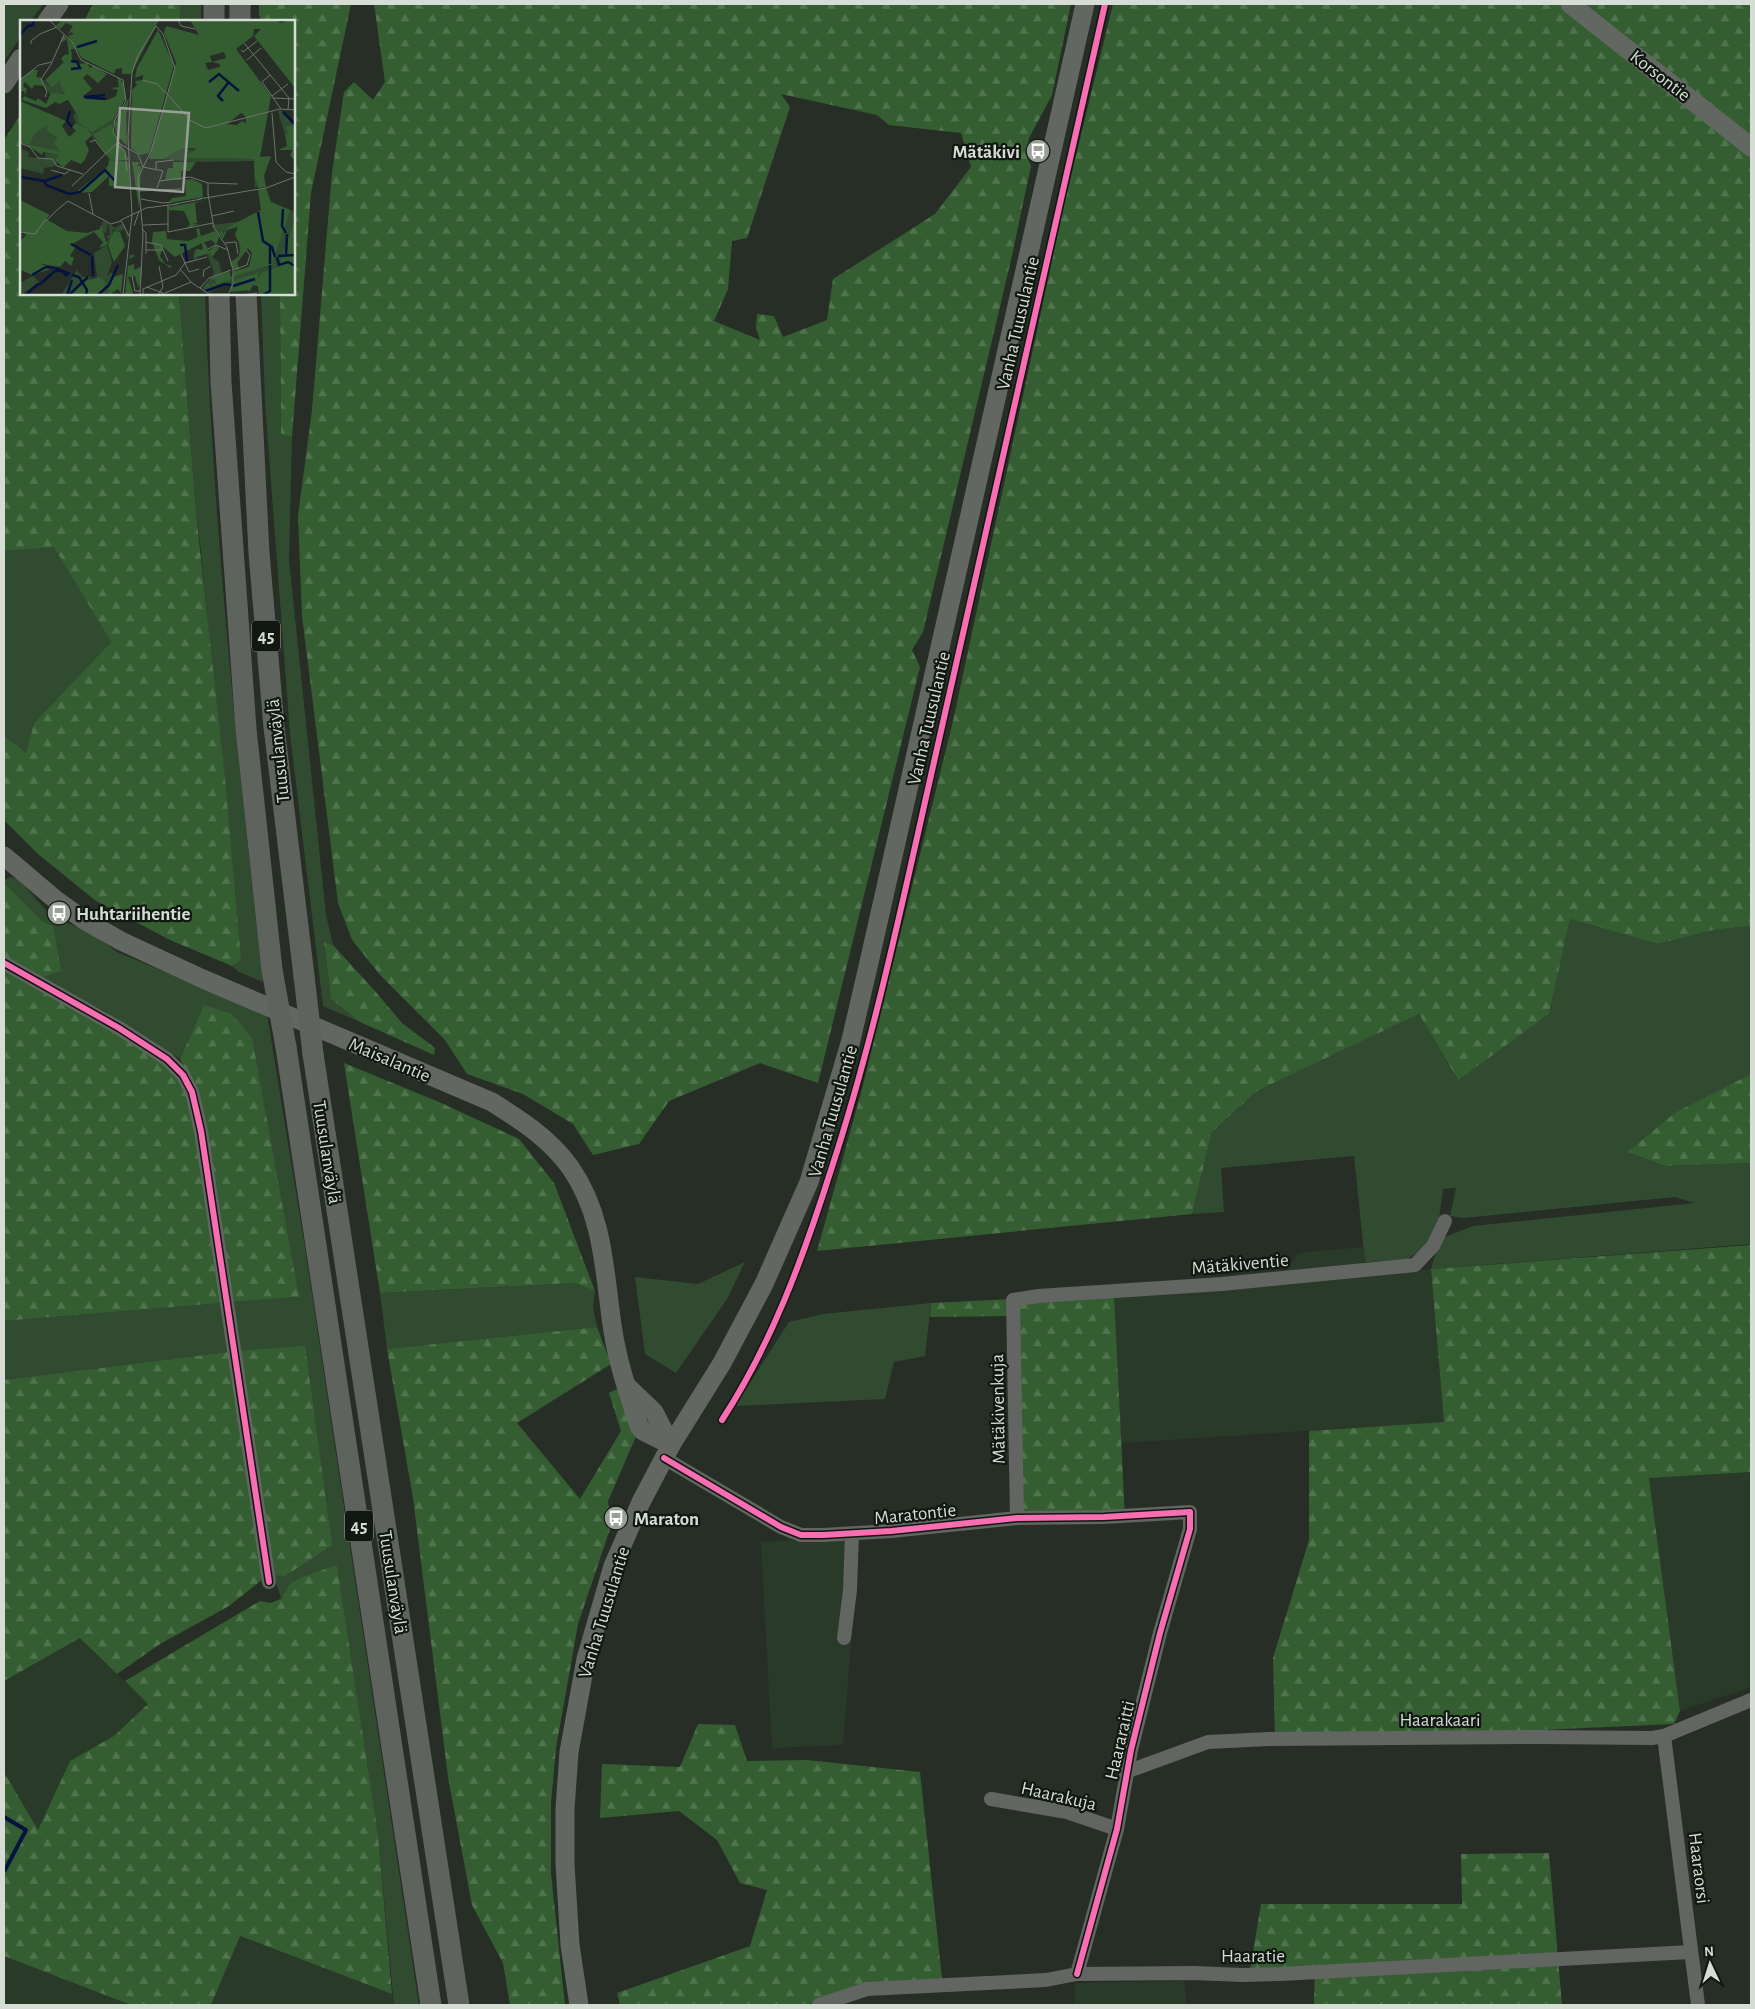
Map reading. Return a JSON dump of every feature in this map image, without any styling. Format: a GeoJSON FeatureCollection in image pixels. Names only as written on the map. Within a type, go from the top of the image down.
{"type":"FeatureCollection","features":[{"type":"Feature","properties":{"kind":"highway"},"geometry":{"type":"LineString","coordinates":[[214,4],[214,20]]}},
{"type":"Feature","properties":{"kind":"highway"},"geometry":{"type":"LineString","coordinates":[[240,4],[240,20]]}},
{"type":"Feature","properties":{"kind":"highway","name":"Tuusulanväylä"},"geometry":{"type":"LineString","coordinates":[[219,295],[221,382],[246,729],[272,970],[286,1047],[431,2005]]}},
{"type":"Feature","properties":{"kind":"highway","name":"Tuusulanväylä"},"geometry":{"type":"LineString","coordinates":[[246,295],[259,553],[274,727],[313,1054],[459,2005]]}},
{"type":"Feature","properties":{"kind":"main road"},"geometry":{"type":"LineString","coordinates":[[48,20],[58,4]]}},
{"type":"Feature","properties":{"kind":"main road","name":"Vanha Tuusulantie"},"geometry":{"type":"LineString","coordinates":[[578,2005],[570,1945],[564,1864],[565,1809],[569,1752],[586,1659],[613,1566],[641,1502],[667,1452],[722,1362],[764,1284],[809,1182],[832,1107],[870,958],[1085,4]]}},
{"type":"Feature","properties":{"kind":"main road","name":"Korsontie"},"geometry":{"type":"LineString","coordinates":[[1570,4],[1751,147]]}},
{"type":"Feature","properties":{"kind":"main road"},"geometry":{"type":"LineString","coordinates":[[4,84],[20,60]]}},
{"type":"Feature","properties":{"kind":"main road","name":"Maisalantie"},"geometry":{"type":"LineString","coordinates":[[5,859],[84,920],[121,941],[211,982],[492,1102],[535,1129],[570,1168],[584,1192],[596,1224],[604,1256],[613,1330],[625,1385],[639,1426],[667,1452]]}},
{"type":"Feature","properties":{"kind":"street"},"geometry":{"type":"LineString","coordinates":[[4,963],[119,1028],[167,1058],[183,1075],[192,1092],[200,1132],[269,1582]]}},
{"type":"Feature","properties":{"kind":"street","name":"Mätäkiventie"},"geometry":{"type":"LineString","coordinates":[[1013,1300],[1038,1296],[1222,1284],[1415,1266],[1433,1246],[1445,1221]]}},
{"type":"Feature","properties":{"kind":"street","name":"Mätäkivenkuja"},"geometry":{"type":"LineString","coordinates":[[1013,1300],[1017,1518]]}},
{"type":"Feature","properties":{"kind":"street","name":"Maratontie"},"geometry":{"type":"LineString","coordinates":[[667,1452],[781,1527],[801,1535],[852,1534],[1017,1518],[1104,1517],[1190,1512]]}},
{"type":"Feature","properties":{"kind":"street","name":"Haararaitti"},"geometry":{"type":"LineString","coordinates":[[1077,1974],[1117,1829],[1126,1772],[1160,1633],[1190,1529],[1190,1512]]}},
{"type":"Feature","properties":{"kind":"street"},"geometry":{"type":"LineString","coordinates":[[844,1638],[850,1590],[852,1534]]}},
{"type":"Feature","properties":{"kind":"street","name":"Haarakaari"},"geometry":{"type":"LineString","coordinates":[[1126,1772],[1208,1742],[1269,1739],[1652,1738],[1664,1736],[1751,1700]]}},
{"type":"Feature","properties":{"kind":"street","name":"Haaraorsi"},"geometry":{"type":"LineString","coordinates":[[1664,1736],[1698,2005]]}},
{"type":"Feature","properties":{"kind":"street","name":"Haarakuja"},"geometry":{"type":"LineString","coordinates":[[991,1799],[1067,1812],[1117,1829]]}},
{"type":"Feature","properties":{"kind":"street","name":"Haaratie"},"geometry":{"type":"LineString","coordinates":[[819,2005],[868,1989],[1046,1980],[1077,1974],[1281,1974],[1690,1952]]}},
{"type":"Feature","properties":{"kind":"shaded area"},"geometry":{"type":"Polygon","coordinates":[[[4,4],[43,4],[32,20],[20,20],[20,38],[4,62],[4,4]]]}},
{"type":"Feature","properties":{"kind":"shaded area"},"geometry":{"type":"Polygon","coordinates":[[[181,4],[201,4],[201,20],[180,20],[181,4]]]}},
{"type":"Feature","properties":{"kind":"shaded area"},"geometry":{"type":"Polygon","coordinates":[[[179,295],[205,295],[214,466],[227,638],[263,982],[239,972],[232,966],[240,960],[196,513],[179,295]]]}},
{"type":"Feature","properties":{"kind":"shaded area"},"geometry":{"type":"Polygon","coordinates":[[[261,295],[280,295],[281,433],[292,437],[289,560],[326,915],[333,945],[324,942],[331,999],[360,1022],[323,1006],[290,734],[265,403],[261,295]]]}},
{"type":"Feature","properties":{"kind":"shaded area"},"geometry":{"type":"Polygon","coordinates":[[[54,546],[111,642],[34,723],[26,753],[4,736],[4,551],[54,546]]]}},
{"type":"Feature","properties":{"kind":"shaded area"},"geometry":{"type":"Polygon","coordinates":[[[10,877],[19,880],[45,909],[70,924],[93,934],[117,952],[267,1014],[306,1254],[419,2005],[394,2005],[378,1834],[337,1565],[289,1585],[281,1599],[274,1575],[238,1351],[232,1302],[299,1297],[204,1005],[180,1059],[101,1009],[39,978],[53,926],[42,921],[4,883],[4,880],[10,877]]]}},
{"type":"Feature","properties":{"kind":"shaded area"},"geometry":{"type":"Polygon","coordinates":[[[1570,919],[1658,944],[1713,930],[1751,926],[1751,1074],[1676,1112],[1627,1152],[1665,1166],[1751,1163],[1751,1244],[1431,1269],[1440,1239],[1473,1226],[1695,1203],[1675,1197],[1464,1218],[1450,1216],[1456,1188],[1443,1189],[1438,1226],[1427,1246],[1406,1260],[1365,1262],[1354,1156],[1221,1168],[1224,1212],[1192,1214],[1212,1132],[1257,1091],[1419,1014],[1457,1079],[1549,1014],[1570,919]]]}},
{"type":"Feature","properties":{"kind":"shaded area"},"geometry":{"type":"Polygon","coordinates":[[[1363,1247],[1366,1274],[1431,1269],[1444,1422],[1121,1443],[1114,1294],[1231,1284],[1230,1275],[1287,1270],[1298,1253],[1363,1247]]]}},
{"type":"Feature","properties":{"kind":"shaded area"},"geometry":{"type":"Polygon","coordinates":[[[745,1262],[727,1299],[676,1373],[645,1354],[635,1277],[698,1284],[745,1262]]]}},
{"type":"Feature","properties":{"kind":"shaded area"},"geometry":{"type":"Polygon","coordinates":[[[575,1283],[595,1291],[593,1307],[597,1327],[387,1349],[380,1293],[575,1283]]]}},
{"type":"Feature","properties":{"kind":"shaded area"},"geometry":{"type":"Polygon","coordinates":[[[222,1303],[228,1352],[4,1380],[4,1321],[222,1303]]]}},
{"type":"Feature","properties":{"kind":"shaded area"},"geometry":{"type":"Polygon","coordinates":[[[931,1303],[925,1356],[894,1362],[885,1399],[735,1406],[789,1322],[823,1314],[931,1303]]]}},
{"type":"Feature","properties":{"kind":"shaded area"},"geometry":{"type":"Polygon","coordinates":[[[1751,1472],[1751,1687],[1680,1711],[1649,1478],[1751,1472]]]}},
{"type":"Feature","properties":{"kind":"shaded area"},"geometry":{"type":"Polygon","coordinates":[[[859,1536],[843,1745],[772,1748],[761,1542],[859,1536]]]}},
{"type":"Feature","properties":{"kind":"shaded area"},"geometry":{"type":"Polygon","coordinates":[[[80,1638],[148,1704],[114,1736],[70,1761],[38,1830],[4,1772],[4,1681],[80,1638]]]}},
{"type":"Feature","properties":{"kind":"shaded area"},"geometry":{"type":"Polygon","coordinates":[[[239,1936],[392,1994],[394,2005],[211,2005],[239,1936]]]}},
{"type":"Feature","properties":{"kind":"shaded area"},"geometry":{"type":"Polygon","coordinates":[[[4,1956],[131,2005],[4,2005],[4,1956]]]}},
{"type":"Feature","properties":{"kind":"shaded area"},"geometry":{"type":"Polygon","coordinates":[[[1185,1981],[1186,2005],[1075,2005],[1075,1983],[1185,1981]]]}},
{"type":"Feature","properties":{"kind":"green space"},"geometry":{"type":"Polygon","coordinates":[[[93,4],[181,4],[180,20],[85,20],[93,4]]]}},
{"type":"Feature","properties":{"kind":"green space"},"geometry":{"type":"Polygon","coordinates":[[[259,4],[351,4],[311,193],[292,437],[281,434],[280,295],[295,295],[295,20],[261,20],[259,4]]]}},
{"type":"Feature","properties":{"kind":"green space"},"geometry":{"type":"Polygon","coordinates":[[[374,4],[1071,4],[1052,95],[1029,138],[1027,157],[1031,166],[1011,260],[923,632],[912,650],[920,667],[818,1083],[760,1063],[669,1101],[639,1144],[593,1155],[573,1124],[523,1094],[467,1074],[445,1040],[381,976],[352,940],[338,903],[302,616],[298,516],[312,410],[332,173],[344,92],[354,82],[373,100],[385,82],[374,4]],[[781,94],[790,107],[747,238],[732,241],[728,289],[714,321],[760,340],[756,328],[757,314],[774,316],[783,337],[827,320],[833,279],[935,214],[971,167],[961,133],[889,125],[877,115],[781,94]]]}},
{"type":"Feature","properties":{"kind":"green space"},"geometry":{"type":"Polygon","coordinates":[[[1113,4],[1567,4],[1751,156],[1751,926],[1713,930],[1658,944],[1570,919],[1549,1014],[1458,1080],[1419,1014],[1257,1091],[1212,1132],[1192,1214],[817,1251],[861,1093],[953,721],[1064,205],[1113,4]]]}},
{"type":"Feature","properties":{"kind":"green space"},"geometry":{"type":"Polygon","coordinates":[[[1574,4],[1751,4],[1751,141],[1574,4]]]}},
{"type":"Feature","properties":{"kind":"green space"},"geometry":{"type":"Polygon","coordinates":[[[20,116],[20,295],[179,295],[196,513],[225,779],[241,960],[232,966],[170,940],[96,901],[38,854],[4,820],[4,736],[26,753],[34,723],[111,642],[54,547],[4,551],[4,140],[20,116]]]}},
{"type":"Feature","properties":{"kind":"green space"},"geometry":{"type":"Polygon","coordinates":[[[4,883],[42,921],[53,926],[61,971],[39,978],[4,959],[4,883]]]}},
{"type":"Feature","properties":{"kind":"green space"},"geometry":{"type":"Polygon","coordinates":[[[324,942],[333,945],[402,1023],[435,1048],[434,1055],[360,1022],[331,999],[324,942]]]}},
{"type":"Feature","properties":{"kind":"green space"},"geometry":{"type":"Polygon","coordinates":[[[4,970],[141,1047],[163,1064],[189,1091],[222,1303],[4,1321],[4,970]]]}},
{"type":"Feature","properties":{"kind":"green space"},"geometry":{"type":"Polygon","coordinates":[[[204,1005],[232,1014],[252,1038],[299,1297],[232,1302],[200,1102],[180,1059],[204,1005]]]}},
{"type":"Feature","properties":{"kind":"green space"},"geometry":{"type":"Polygon","coordinates":[[[344,1063],[439,1102],[519,1139],[554,1183],[595,1291],[575,1283],[380,1293],[344,1063]]]}},
{"type":"Feature","properties":{"kind":"green space"},"geometry":{"type":"Polygon","coordinates":[[[1751,1074],[1751,1163],[1665,1166],[1627,1152],[1676,1112],[1751,1074]]]}},
{"type":"Feature","properties":{"kind":"green space"},"geometry":{"type":"Polygon","coordinates":[[[1751,1245],[1751,1472],[1649,1478],[1680,1711],[1674,1724],[1275,1742],[1273,1658],[1309,1540],[1309,1431],[1444,1422],[1431,1269],[1751,1245]]]}},
{"type":"Feature","properties":{"kind":"green space"},"geometry":{"type":"Polygon","coordinates":[[[1114,1294],[1125,1519],[1014,1524],[1008,1316],[930,1317],[931,1303],[1114,1294]]]}},
{"type":"Feature","properties":{"kind":"green space"},"geometry":{"type":"Polygon","coordinates":[[[597,1327],[611,1364],[517,1423],[580,1499],[621,1431],[609,1393],[617,1389],[637,1434],[608,1501],[611,1526],[578,1624],[556,1748],[551,1802],[551,1874],[565,2005],[510,2005],[503,1963],[472,1905],[448,1777],[413,1498],[387,1349],[597,1327]]]}},
{"type":"Feature","properties":{"kind":"green space"},"geometry":{"type":"Polygon","coordinates":[[[305,1346],[332,1545],[285,1576],[274,1575],[238,1351],[305,1346]]]}},
{"type":"Feature","properties":{"kind":"green space"},"geometry":{"type":"Polygon","coordinates":[[[228,1352],[263,1579],[229,1606],[160,1644],[117,1674],[80,1638],[4,1681],[4,1380],[228,1352]]]}},
{"type":"Feature","properties":{"kind":"green space"},"geometry":{"type":"Polygon","coordinates":[[[337,1565],[378,1834],[392,1994],[240,1936],[211,2005],[131,2005],[4,1956],[4,1772],[38,1830],[70,1761],[114,1736],[148,1704],[125,1681],[260,1601],[270,1603],[281,1599],[289,1585],[300,1578],[337,1565]]]}},
{"type":"Feature","properties":{"kind":"green space"},"geometry":{"type":"Polygon","coordinates":[[[698,1724],[735,1725],[747,1761],[807,1760],[920,1772],[942,1979],[860,1984],[807,2005],[620,2005],[617,1993],[750,1946],[767,1890],[740,1883],[717,1840],[679,1811],[600,1818],[602,1764],[680,1767],[698,1724]]]}},
{"type":"Feature","properties":{"kind":"green space"},"geometry":{"type":"Polygon","coordinates":[[[1549,1853],[1562,2005],[1314,2005],[1315,1967],[1250,1970],[1261,1904],[1462,1904],[1461,1854],[1549,1853]]]}},
{"type":"Feature","properties":{"kind":"waterway"},"geometry":{"type":"LineString","coordinates":[[4,1817],[26,1830],[5,1870]]}},
{"type":"Feature","properties":{"kind":"cycle path"},"geometry":{"type":"LineString","coordinates":[[722,1420],[756,1361],[785,1299],[831,1170],[863,1064],[902,902],[1105,4]]}},
{"type":"Feature","properties":{"kind":"cycle path"},"geometry":{"type":"LineString","coordinates":[[4,963],[119,1028],[167,1059],[183,1075],[192,1092],[201,1131],[269,1582]]}},
{"type":"Feature","properties":{"kind":"cycle path"},"geometry":{"type":"LineString","coordinates":[[664,1458],[781,1527],[801,1535],[891,1531],[1017,1518],[1104,1517],[1190,1512],[1190,1529],[1160,1633],[1131,1750],[1117,1829],[1077,1974]]}},
{"type":"Feature","properties":{"kind":"place","name":"Mätäkivi"},"geometry":{"type":"Point","coordinates":[1038,151]}},
{"type":"Feature","properties":{"kind":"place","name":"Huhtariihentie"},"geometry":{"type":"Point","coordinates":[59,913]}},
{"type":"Feature","properties":{"kind":"place","name":"Maraton"},"geometry":{"type":"Point","coordinates":[616,1518]}}]}
